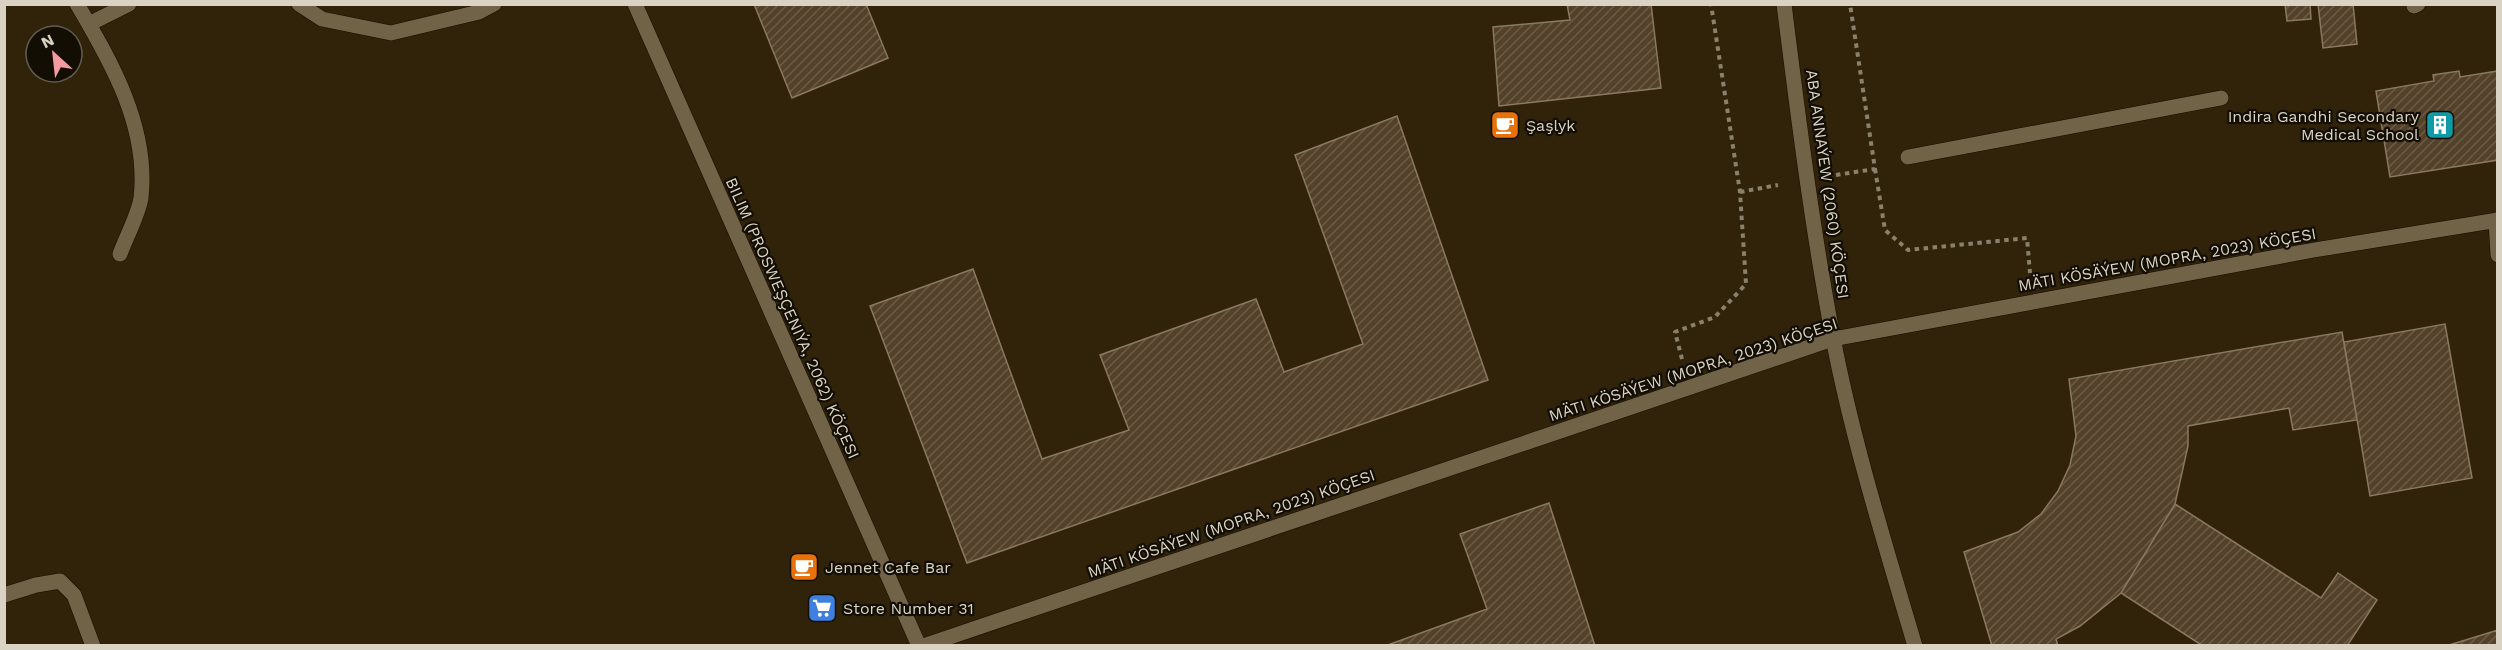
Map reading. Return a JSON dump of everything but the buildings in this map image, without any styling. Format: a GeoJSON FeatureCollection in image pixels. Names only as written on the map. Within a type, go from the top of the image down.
{"type":"FeatureCollection","features":[{"type":"Feature","properties":{"kind":"street"},"geometry":{"type":"LineString","coordinates":[[77,4],[111,61],[139,135],[141,199],[120,255]]}},
{"type":"Feature","properties":{"kind":"street"},"geometry":{"type":"LineString","coordinates":[[89,24],[129,4]]}},
{"type":"Feature","properties":{"kind":"street"},"geometry":{"type":"LineString","coordinates":[[299,4],[322,19],[390,33],[479,12],[494,4]]}},
{"type":"Feature","properties":{"kind":"street","name":"BILIM (PROSWEŞÇENIÝA, 2062) KÖÇESI"},"geometry":{"type":"LineString","coordinates":[[635,4],[921,645]]}},
{"type":"Feature","properties":{"kind":"street","name":"ABA ANNAÝEW (2060) KÖÇESI"},"geometry":{"type":"LineString","coordinates":[[1784,4],[1806,180],[1833,339],[1866,482],[1916,645]]}},
{"type":"Feature","properties":{"kind":"street"},"geometry":{"type":"LineString","coordinates":[[1908,157],[2221,98]]}},
{"type":"Feature","properties":{"kind":"street"},"geometry":{"type":"LineString","coordinates":[[2497,220],[2498,255]]}},
{"type":"Feature","properties":{"kind":"street","name":"MÄTI KÖSÄÝEW (MOPRA, 2023) KÖÇESI"},"geometry":{"type":"LineString","coordinates":[[921,645],[1833,339],[2497,220]]}},
{"type":"Feature","properties":{"kind":"street"},"geometry":{"type":"LineString","coordinates":[[4,595],[36,585],[60,581],[74,595],[93,645]]}},
{"type":"Feature","properties":{"kind":"path"},"geometry":{"type":"LineString","coordinates":[[1690,387],[1675,332],[1715,317],[1746,284],[1740,192],[1711,4]]}},
{"type":"Feature","properties":{"kind":"path"},"geometry":{"type":"LineString","coordinates":[[1850,4],[1885,230],[1908,250],[2027,238],[2032,302]]}},
{"type":"Feature","properties":{"kind":"path"},"geometry":{"type":"LineString","coordinates":[[1740,192],[1875,169]]}},
{"type":"Feature","properties":{"kind":"place","name":"Şaşlyk"},"geometry":{"type":"Point","coordinates":[1505,125]}},
{"type":"Feature","properties":{"kind":"place","name":"Indira Gandhi Secondary Medical School"},"geometry":{"type":"Point","coordinates":[2440,125]}},
{"type":"Feature","properties":{"kind":"place","name":"Jennet Cafe Bar"},"geometry":{"type":"Point","coordinates":[804,567]}},
{"type":"Feature","properties":{"kind":"place","name":"Store Number 31"},"geometry":{"type":"Point","coordinates":[822,608]}}]}
